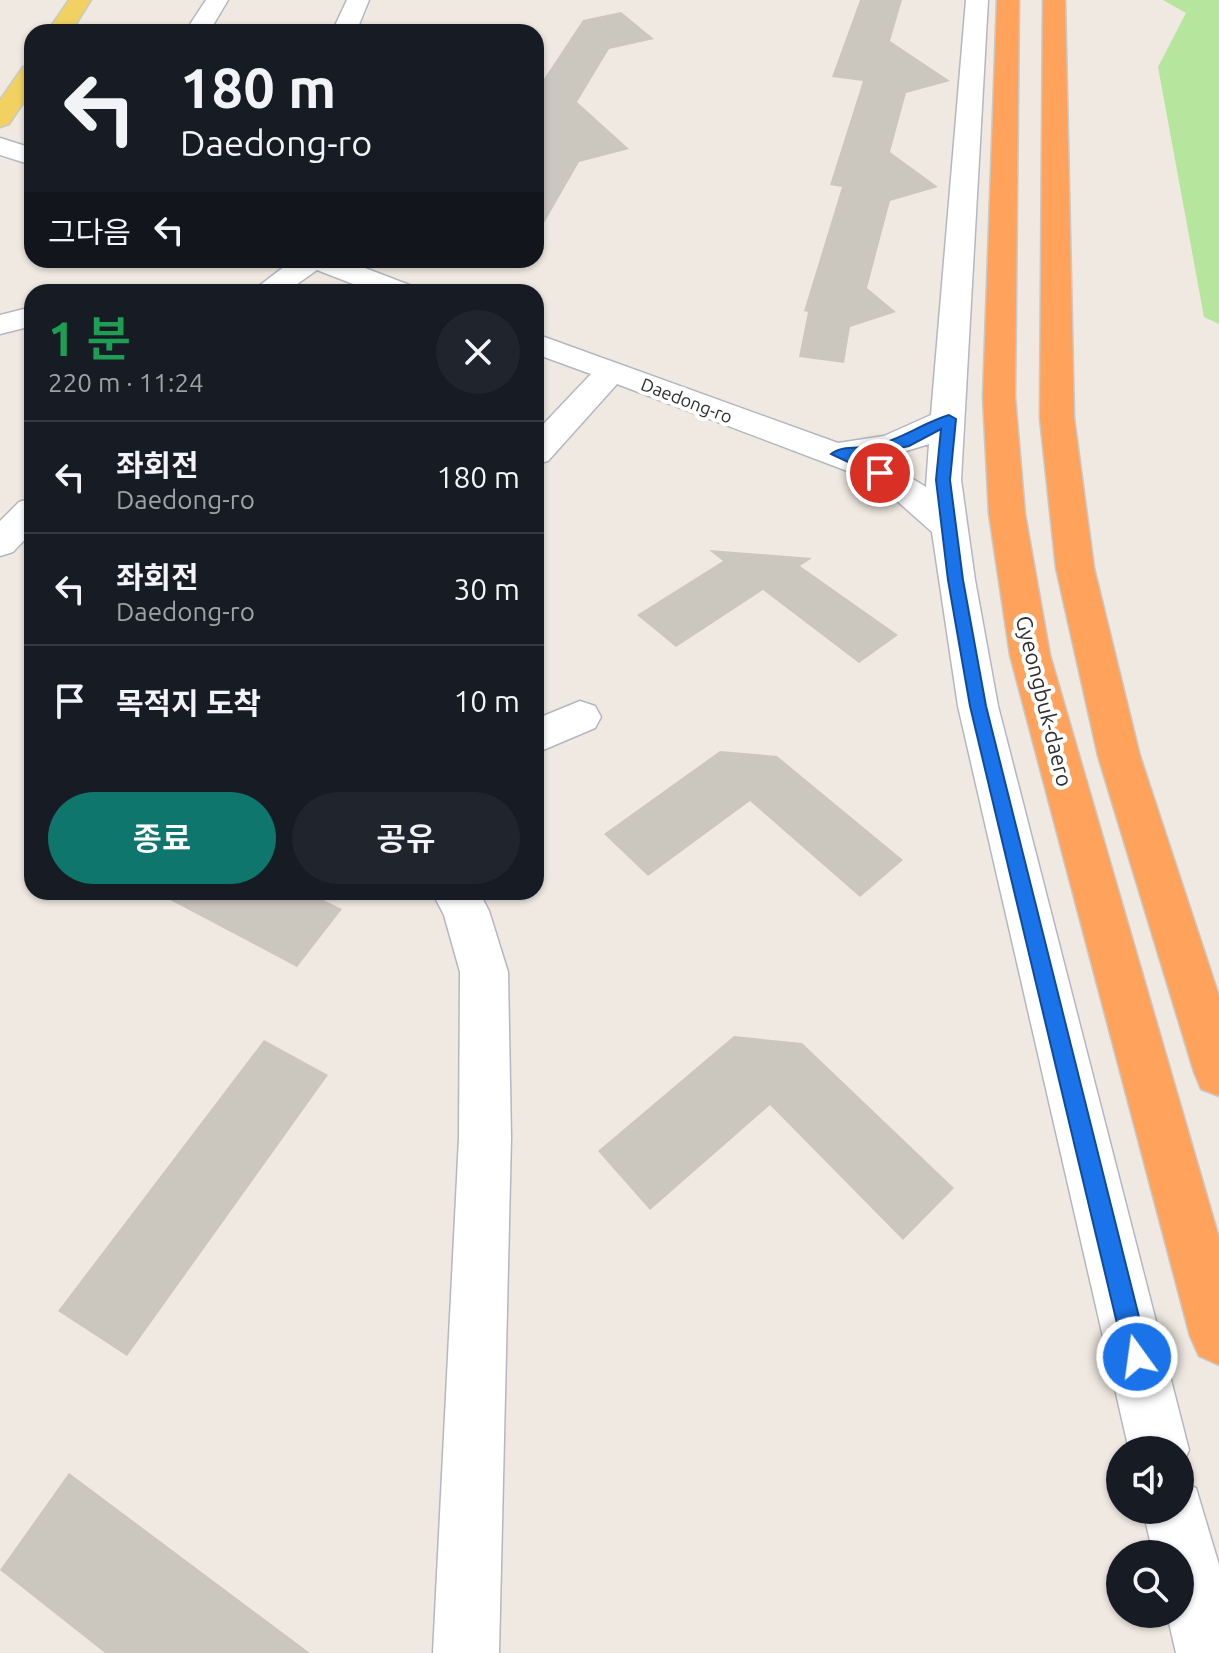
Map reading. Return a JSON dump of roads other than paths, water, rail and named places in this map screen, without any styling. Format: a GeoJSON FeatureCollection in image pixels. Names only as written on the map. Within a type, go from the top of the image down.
{"type":"FeatureCollection","features":[{"type":"Feature","properties":{"kind":"highway","name":"Gyeongbuk-daero"},"geometry":{"type":"LineString","coordinates":[[1008,0],[999,397],[1007,514],[1030,655],[1219,1336]]}},
{"type":"Feature","properties":{"kind":"highway"},"geometry":{"type":"LineString","coordinates":[[1054,0],[1057,418],[1075,568],[1119,756],[1219,1072]]}},
{"type":"Feature","properties":{"kind":"main road"},"geometry":{"type":"LineString","coordinates":[[64,24],[80,0]]}},
{"type":"Feature","properties":{"kind":"main road"},"geometry":{"type":"LineString","coordinates":[[0,119],[24,84]]}},
{"type":"Feature","properties":{"kind":"street"},"geometry":{"type":"LineString","coordinates":[[202,24],[217,0]]}},
{"type":"Feature","properties":{"kind":"street"},"geometry":{"type":"LineString","coordinates":[[348,24],[358,0]]}},
{"type":"Feature","properties":{"kind":"street"},"geometry":{"type":"LineString","coordinates":[[977,0],[943,480],[949,529],[978,706],[1156,1436]]}},
{"type":"Feature","properties":{"kind":"street"},"geometry":{"type":"LineString","coordinates":[[0,146],[24,154]]}},
{"type":"Feature","properties":{"kind":"street"},"geometry":{"type":"LineString","coordinates":[[278,284],[303,268]]}},
{"type":"Feature","properties":{"kind":"street"},"geometry":{"type":"LineString","coordinates":[[336,268],[380,284]]}},
{"type":"Feature","properties":{"kind":"street"},"geometry":{"type":"LineString","coordinates":[[0,325],[24,318]]}},
{"type":"Feature","properties":{"kind":"street","name":"Daedong-ro"},"geometry":{"type":"LineString","coordinates":[[544,346],[752,425],[838,454],[898,482],[928,504],[949,529]]}},
{"type":"Feature","properties":{"kind":"street"},"geometry":{"type":"LineString","coordinates":[[544,444],[611,372]]}},
{"type":"Feature","properties":{"kind":"street","name":"Daedong-ro"},"geometry":{"type":"LineString","coordinates":[[838,454],[869,452],[904,443],[949,419]]}},
{"type":"Feature","properties":{"kind":"street"},"geometry":{"type":"LineString","coordinates":[[0,543],[24,518]]}},
{"type":"Feature","properties":{"kind":"street"},"geometry":{"type":"LineString","coordinates":[[544,733],[580,717]]}},
{"type":"Feature","properties":{"kind":"street"},"geometry":{"type":"LineString","coordinates":[[460,900],[466,911],[484,972],[485,1138],[466,1653]]}},
{"type":"Feature","properties":{"kind":"street"},"geometry":{"type":"LineString","coordinates":[[1177,1524],[1209,1653]]}}]}
